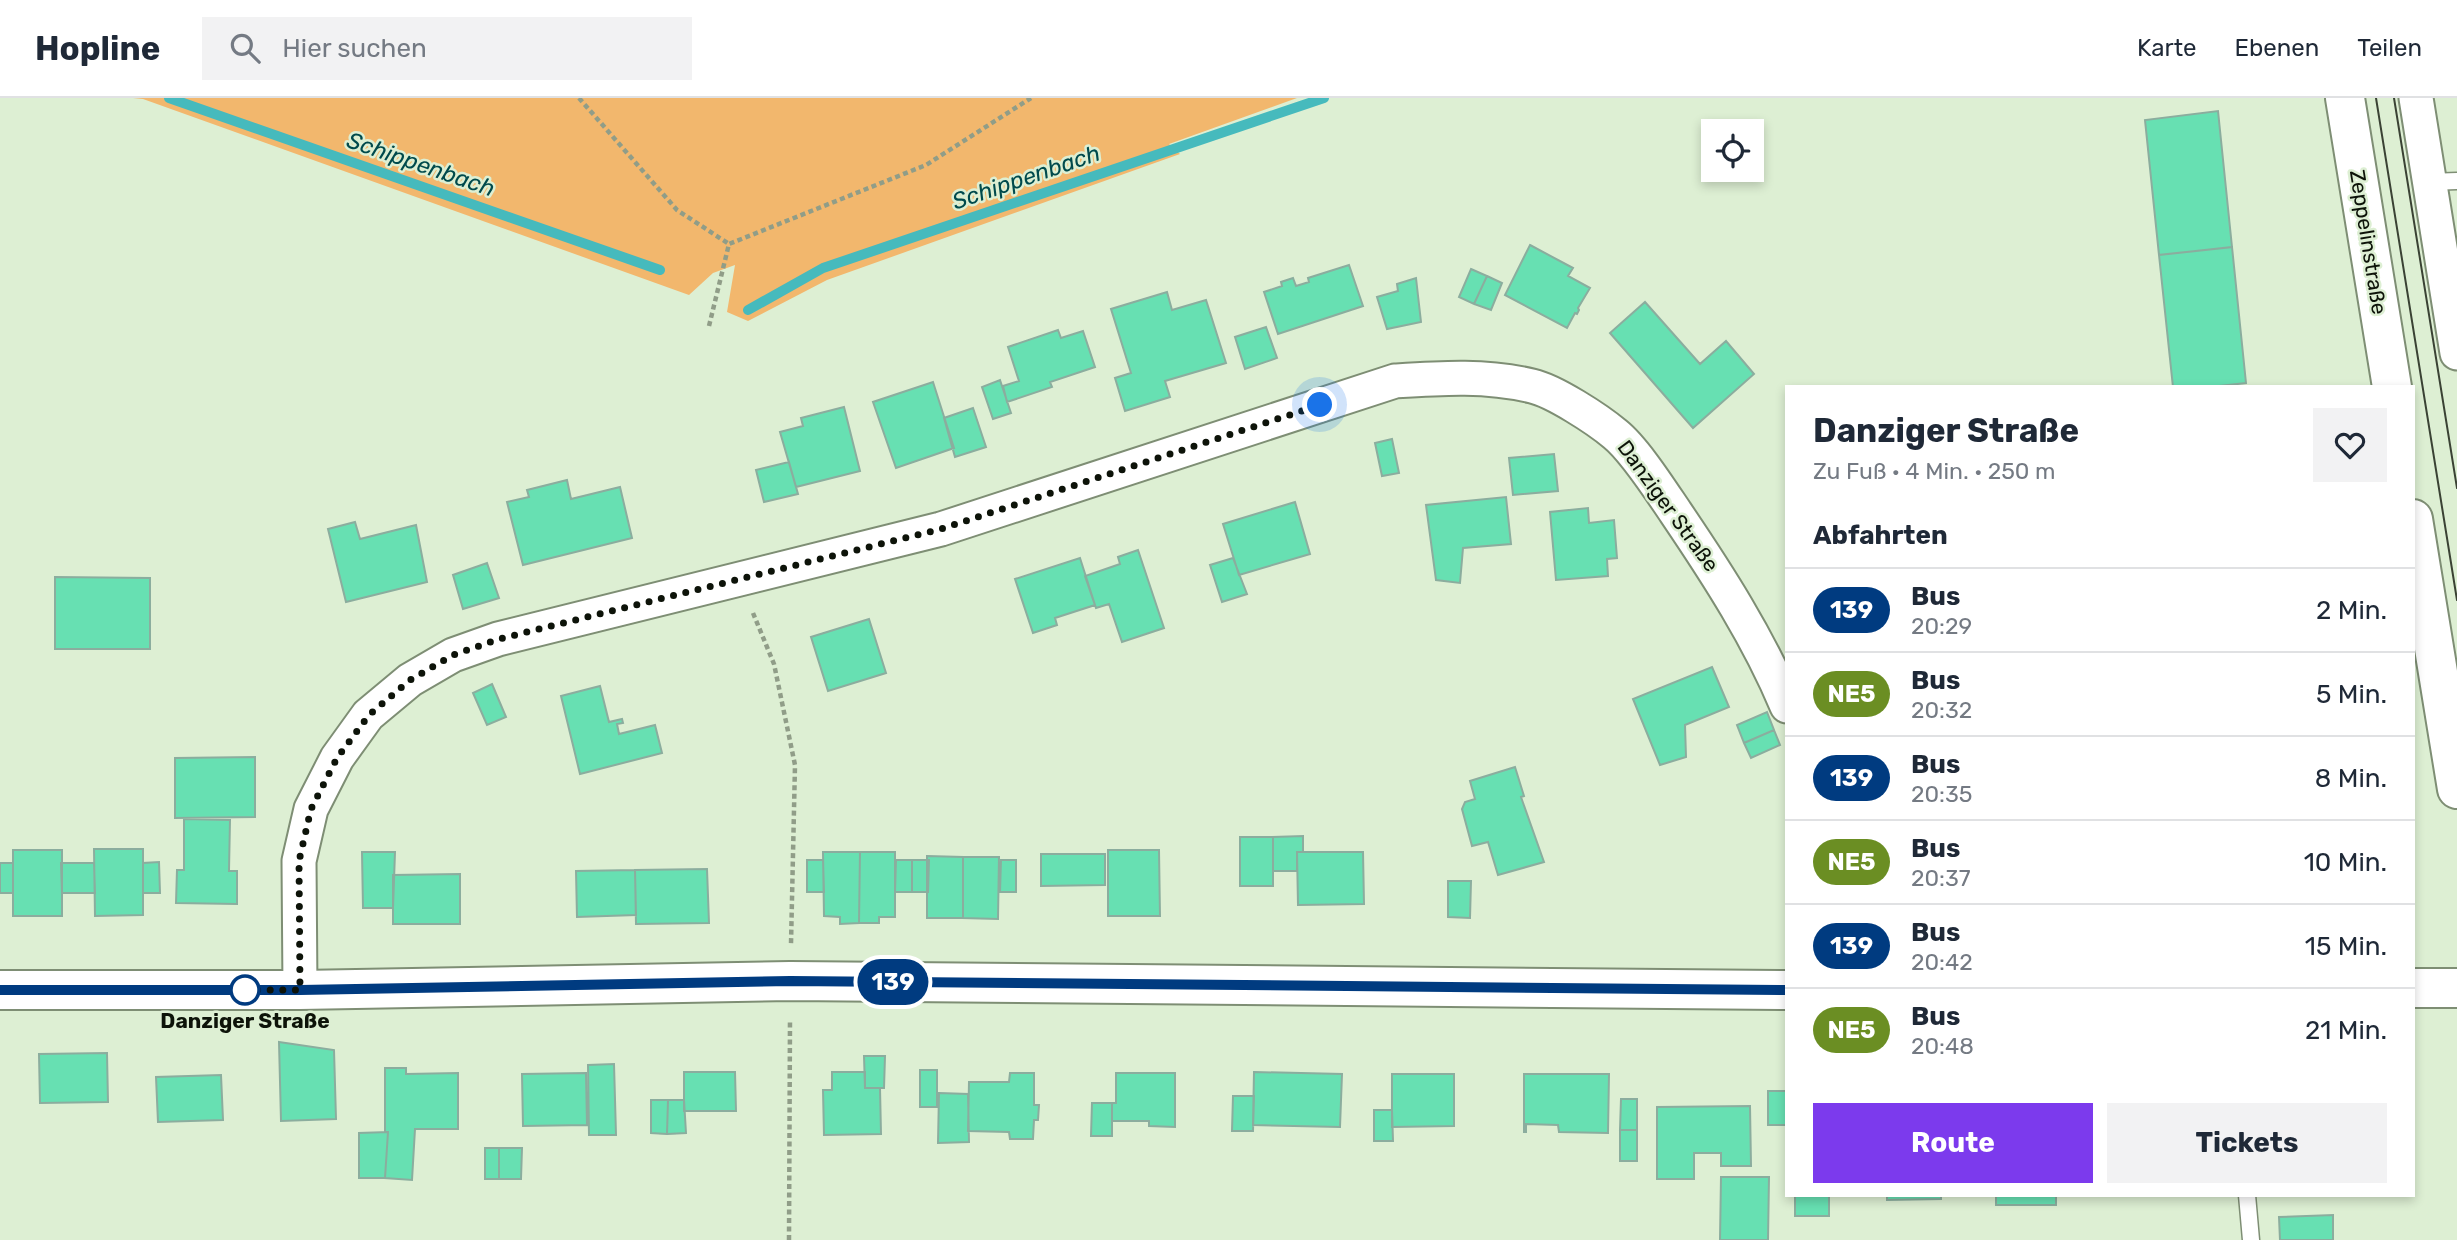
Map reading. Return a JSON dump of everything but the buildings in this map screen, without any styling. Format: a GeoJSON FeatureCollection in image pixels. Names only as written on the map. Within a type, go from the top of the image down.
{"type":"FeatureCollection","features":[{"type":"Feature","properties":{"kind":"street","name":"Zeppelinstraße"},"geometry":{"type":"LineString","coordinates":[[2345,98],[2392,385]]}},
{"type":"Feature","properties":{"kind":"street"},"geometry":{"type":"LineString","coordinates":[[2416,98],[2443,181],[2457,353]]}},
{"type":"Feature","properties":{"kind":"street","name":"Danziger Straße"},"geometry":{"type":"LineString","coordinates":[[300,990],[299,861],[311,809],[337,758],[369,715],[410,680],[453,655],[499,639],[941,529],[1395,381],[1460,376],[1534,386],[1578,409],[1616,435],[1658,486],[1727,589],[1774,675],[1785,701]]}},
{"type":"Feature","properties":{"kind":"street"},"geometry":{"type":"LineString","coordinates":[[2415,531],[2457,789]]}},
{"type":"Feature","properties":{"kind":"street"},"geometry":{"type":"LineString","coordinates":[[0,990],[300,990],[790,981],[1785,990]]}},
{"type":"Feature","properties":{"kind":"street"},"geometry":{"type":"LineString","coordinates":[[2415,988],[2457,988]]}},
{"type":"Feature","properties":{"kind":"lane"},"geometry":{"type":"LineString","coordinates":[[2247,1197],[2251,1240]]}},
{"type":"Feature","properties":{"kind":"path"},"geometry":{"type":"LineString","coordinates":[[579,98],[677,210],[729,244]]}},
{"type":"Feature","properties":{"kind":"path"},"geometry":{"type":"LineString","coordinates":[[729,244],[926,165],[1031,98]]}},
{"type":"Feature","properties":{"kind":"path"},"geometry":{"type":"LineString","coordinates":[[709,326],[729,244]]}},
{"type":"Feature","properties":{"kind":"path"},"geometry":{"type":"LineString","coordinates":[[739,580],[775,664],[795,765],[790,981],[789,1240]]}},
{"type":"Feature","properties":{"kind":"shaded area"},"geometry":{"type":"Polygon","coordinates":[[[133,98],[1297,98],[1169,144],[1180,154],[827,280],[748,321],[727,312],[735,265],[713,273],[689,295],[143,99],[133,98]]]}},
{"type":"Feature","properties":{"kind":"waterway","name":"Schippenbach"},"geometry":{"type":"LineString","coordinates":[[169,98],[660,270]]}},
{"type":"Feature","properties":{"kind":"waterway","name":"Schippenbach"},"geometry":{"type":"LineString","coordinates":[[748,310],[823,268],[1324,98]]}},
{"type":"Feature","properties":{"kind":"tram line"},"geometry":{"type":"LineString","coordinates":[[2376,98],[2457,600]]}},
{"type":"Feature","properties":{"kind":"tram line"},"geometry":{"type":"LineString","coordinates":[[2394,98],[2457,488]]}},
{"type":"Feature","properties":{"kind":"bus line","name":"139"},"geometry":{"type":"LineString","coordinates":[[0,990],[300,990],[790,981],[1785,990]]}},
{"type":"Feature","properties":{"kind":"place","name":"Danziger Straße"},"geometry":{"type":"Point","coordinates":[245,990]}},
{"type":"Feature","properties":{"kind":"route"},"geometry":{"type":"LineString","coordinates":[[245,990],[300,990],[299,861],[311,809],[337,758],[369,715],[410,680],[453,655],[499,639],[941,529],[1320,405]]}}]}
